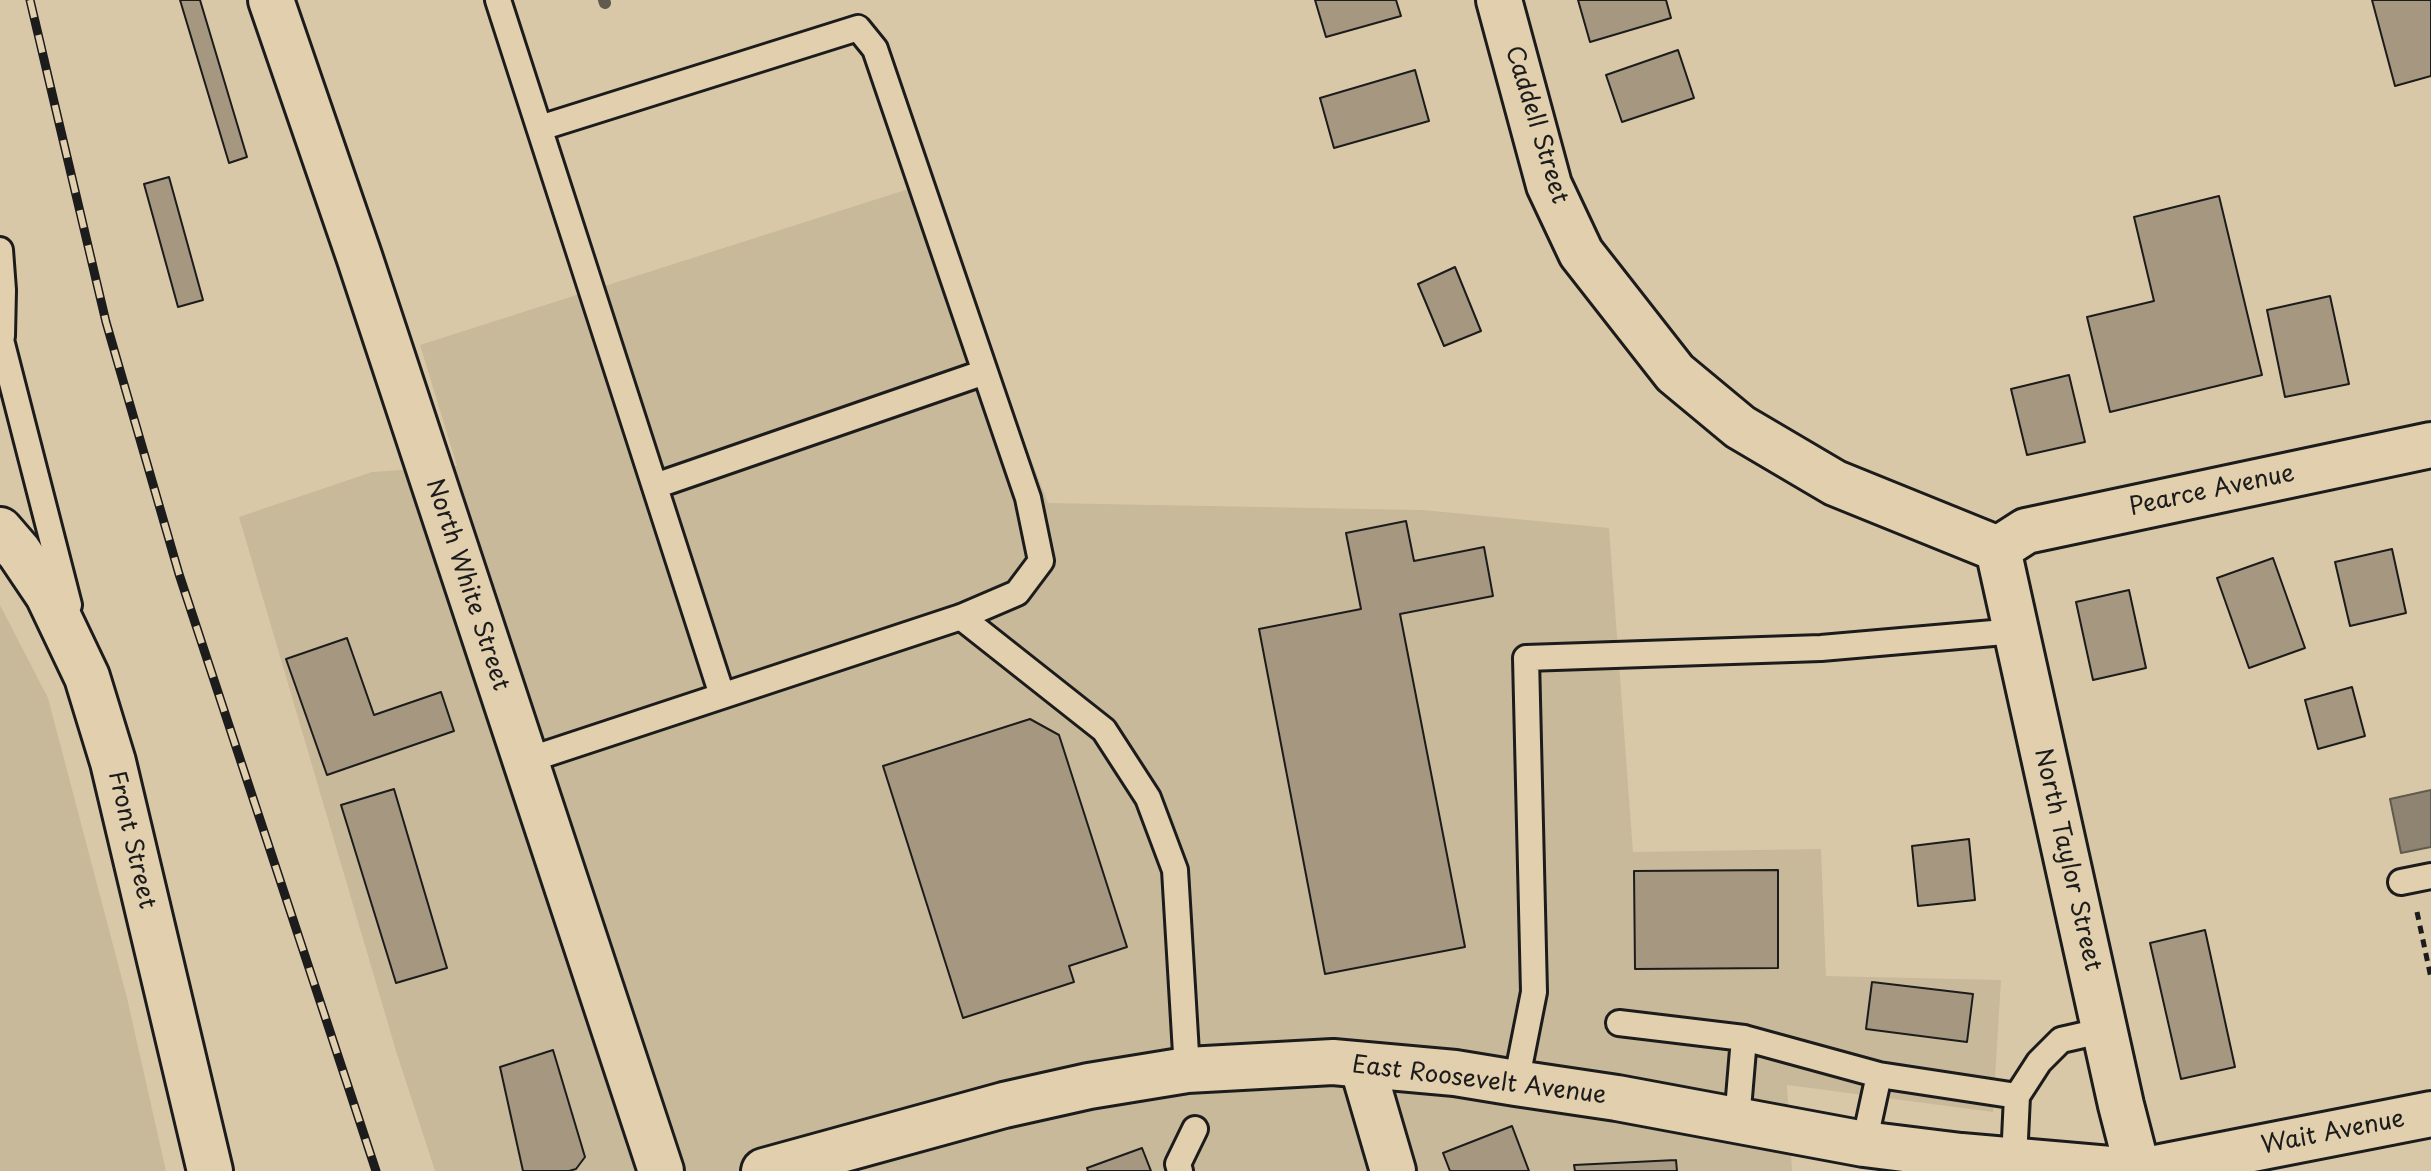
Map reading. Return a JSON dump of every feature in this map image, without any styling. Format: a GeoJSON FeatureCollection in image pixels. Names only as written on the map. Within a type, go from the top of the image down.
{"type":"FeatureCollection","features":[{"type":"Feature","properties":{"kind":"main road","name":"North White Street"},"geometry":{"type":"LineString","coordinates":[[271,0],[359,256],[661,1171]]}},
{"type":"Feature","properties":{"kind":"main road","name":"Caddell Street"},"geometry":{"type":"LineString","coordinates":[[1499,0],[1549,185],[1581,253],[1675,373],[1740,427],[1835,483],[1998,549]]}},
{"type":"Feature","properties":{"kind":"main road","name":"Pearce Avenue"},"geometry":{"type":"LineString","coordinates":[[1998,549],[2026,531],[2431,445]]}},
{"type":"Feature","properties":{"kind":"main road","name":"Front Street"},"geometry":{"type":"LineString","coordinates":[[0,530],[48,595],[87,677],[113,762],[210,1171]]}},
{"type":"Feature","properties":{"kind":"main road","name":"North Taylor Street"},"geometry":{"type":"LineString","coordinates":[[1998,549],[2137,1171]]}},
{"type":"Feature","properties":{"kind":"main road","name":"East Roosevelt Avenue"},"geometry":{"type":"LineString","coordinates":[[764,1171],[1004,1105],[1089,1086],[1187,1070],[1333,1062],[1455,1073],[1516,1083],[1864,1144],[1954,1164]]}},
{"type":"Feature","properties":{"kind":"main road"},"geometry":{"type":"LineString","coordinates":[[1362,1065],[1393,1171]]}},
{"type":"Feature","properties":{"kind":"main road","name":"Wait Avenue"},"geometry":{"type":"LineString","coordinates":[[1954,1164],[2137,1171],[2431,1114]]}},
{"type":"Feature","properties":{"kind":"lane"},"geometry":{"type":"LineString","coordinates":[[498,0],[722,695]]}},
{"type":"Feature","properties":{"kind":"lane"},"geometry":{"type":"LineString","coordinates":[[525,761],[961,617],[1017,593],[1041,561],[1028,498],[875,49],[858,28],[540,128]]}},
{"type":"Feature","properties":{"kind":"lane"},"geometry":{"type":"LineString","coordinates":[[0,250],[3,290],[1,336],[87,677]]}},
{"type":"Feature","properties":{"kind":"lane"},"geometry":{"type":"LineString","coordinates":[[655,486],[985,372]]}},
{"type":"Feature","properties":{"kind":"lane"},"geometry":{"type":"LineString","coordinates":[[961,617],[1104,730],[1148,798],[1175,870],[1187,1070]]}},
{"type":"Feature","properties":{"kind":"lane"},"geometry":{"type":"LineString","coordinates":[[1516,1083],[1534,992],[1526,658],[1821,648],[2016,631]]}},
{"type":"Feature","properties":{"kind":"lane"},"geometry":{"type":"LineString","coordinates":[[1619,1023],[1744,1038],[1879,1075],[2017,1096]]}},
{"type":"Feature","properties":{"kind":"lane"},"geometry":{"type":"LineString","coordinates":[[2027,1165],[2017,1096],[2039,1062],[2061,1040],[2105,1030]]}},
{"type":"Feature","properties":{"kind":"lane"},"geometry":{"type":"LineString","coordinates":[[1737,1121],[1744,1038]]}},
{"type":"Feature","properties":{"kind":"lane"},"geometry":{"type":"LineString","coordinates":[[1864,1144],[1879,1075]]}},
{"type":"Feature","properties":{"kind":"lane"},"geometry":{"type":"LineString","coordinates":[[1180,1171],[1178,1164],[1195,1129]]}},
{"type":"Feature","properties":{"kind":"path"},"geometry":{"type":"LineString","coordinates":[[2414,880],[2431,978]]}},
{"type":"Feature","properties":{"kind":"shaded area"},"geometry":{"type":"Polygon","coordinates":[[[924,184],[1048,503],[1423,510],[1609,528],[1633,852],[1821,849],[1826,976],[2001,980],[1993,1112],[1787,1085],[1792,1171],[435,1171],[396,1051],[239,517],[372,472],[457,466],[420,345],[924,184]]]}},
{"type":"Feature","properties":{"kind":"shaded area"},"geometry":{"type":"Polygon","coordinates":[[[0,605],[48,698],[127,998],[166,1171],[0,1171],[0,605]]]}},
{"type":"Feature","properties":{"kind":"shaded area"},"geometry":{"type":"Polygon","coordinates":[[[2431,790],[2431,847],[2401,853],[2390,799],[2431,790]]]}},
{"type":"Feature","properties":{"kind":"building"},"geometry":{"type":"Polygon","coordinates":[[[180,0],[200,0],[247,157],[229,163],[180,0]]]}},
{"type":"Feature","properties":{"kind":"building"},"geometry":{"type":"Polygon","coordinates":[[[1315,0],[1396,0],[1401,16],[1326,37],[1315,0]]]}},
{"type":"Feature","properties":{"kind":"building"},"geometry":{"type":"Polygon","coordinates":[[[1578,0],[1666,0],[1671,18],[1590,42],[1578,0]]]}},
{"type":"Feature","properties":{"kind":"building"},"geometry":{"type":"Polygon","coordinates":[[[2372,0],[2431,0],[2431,76],[2395,86],[2372,0]]]}},
{"type":"Feature","properties":{"kind":"building"},"geometry":{"type":"Polygon","coordinates":[[[1678,50],[1694,98],[1622,122],[1606,75],[1678,50]]]}},
{"type":"Feature","properties":{"kind":"building"},"geometry":{"type":"Polygon","coordinates":[[[1415,70],[1429,121],[1334,148],[1320,98],[1415,70]]]}},
{"type":"Feature","properties":{"kind":"building"},"geometry":{"type":"Polygon","coordinates":[[[169,177],[203,300],[178,307],[144,184],[169,177]]]}},
{"type":"Feature","properties":{"kind":"building"},"geometry":{"type":"Polygon","coordinates":[[[2219,196],[2262,375],[2110,412],[2087,317],[2154,301],[2134,217],[2219,196]]]}},
{"type":"Feature","properties":{"kind":"building"},"geometry":{"type":"Polygon","coordinates":[[[1455,267],[1481,331],[1444,346],[1418,284],[1455,267]]]}},
{"type":"Feature","properties":{"kind":"building"},"geometry":{"type":"Polygon","coordinates":[[[2330,296],[2349,384],[2285,397],[2267,310],[2330,296]]]}},
{"type":"Feature","properties":{"kind":"building"},"geometry":{"type":"Polygon","coordinates":[[[2069,375],[2085,442],[2027,455],[2011,389],[2069,375]]]}},
{"type":"Feature","properties":{"kind":"building"},"geometry":{"type":"Polygon","coordinates":[[[1406,521],[1414,561],[1484,547],[1493,596],[1400,614],[1465,947],[1325,974],[1259,629],[1361,609],[1346,533],[1406,521]]]}},
{"type":"Feature","properties":{"kind":"building"},"geometry":{"type":"Polygon","coordinates":[[[2392,549],[2406,613],[2350,626],[2335,562],[2392,549]]]}},
{"type":"Feature","properties":{"kind":"building"},"geometry":{"type":"Polygon","coordinates":[[[2273,558],[2305,648],[2249,668],[2217,578],[2273,558]]]}},
{"type":"Feature","properties":{"kind":"building"},"geometry":{"type":"Polygon","coordinates":[[[2129,590],[2146,668],[2093,680],[2076,602],[2129,590]]]}},
{"type":"Feature","properties":{"kind":"building"},"geometry":{"type":"Polygon","coordinates":[[[347,638],[374,715],[441,692],[454,731],[327,775],[286,659],[347,638]]]}},
{"type":"Feature","properties":{"kind":"building"},"geometry":{"type":"Polygon","coordinates":[[[2352,687],[2365,736],[2318,749],[2305,700],[2352,687]]]}},
{"type":"Feature","properties":{"kind":"building"},"geometry":{"type":"Polygon","coordinates":[[[1030,719],[1059,735],[1127,947],[1069,966],[1074,982],[963,1018],[883,766],[1030,719]]]}},
{"type":"Feature","properties":{"kind":"building"},"geometry":{"type":"Polygon","coordinates":[[[394,789],[447,968],[396,983],[341,805],[394,789]]]}},
{"type":"Feature","properties":{"kind":"building"},"geometry":{"type":"Polygon","coordinates":[[[1969,839],[1975,900],[1918,906],[1912,846],[1969,839]]]}},
{"type":"Feature","properties":{"kind":"building"},"geometry":{"type":"Polygon","coordinates":[[[1778,870],[1778,968],[1635,969],[1634,871],[1778,870]]]}},
{"type":"Feature","properties":{"kind":"building"},"geometry":{"type":"Polygon","coordinates":[[[2205,930],[2235,1067],[2181,1079],[2150,943],[2205,930]]]}},
{"type":"Feature","properties":{"kind":"building"},"geometry":{"type":"Polygon","coordinates":[[[1872,982],[1973,994],[1967,1042],[1866,1029],[1872,982]]]}},
{"type":"Feature","properties":{"kind":"building"},"geometry":{"type":"Polygon","coordinates":[[[553,1050],[585,1157],[576,1169],[569,1171],[523,1171],[500,1067],[553,1050]]]}},
{"type":"Feature","properties":{"kind":"building"},"geometry":{"type":"Polygon","coordinates":[[[1512,1126],[1529,1171],[1450,1171],[1443,1153],[1512,1126]]]}},
{"type":"Feature","properties":{"kind":"building"},"geometry":{"type":"Polygon","coordinates":[[[1142,1148],[1151,1171],[1088,1171],[1087,1168],[1142,1148]]]}},
{"type":"Feature","properties":{"kind":"building"},"geometry":{"type":"Polygon","coordinates":[[[1676,1160],[1677,1171],[1575,1171],[1574,1165],[1676,1160]]]}},
{"type":"Feature","properties":{"kind":"railway"},"geometry":{"type":"LineString","coordinates":[[30,0],[106,322],[179,574],[376,1171]]}}]}
